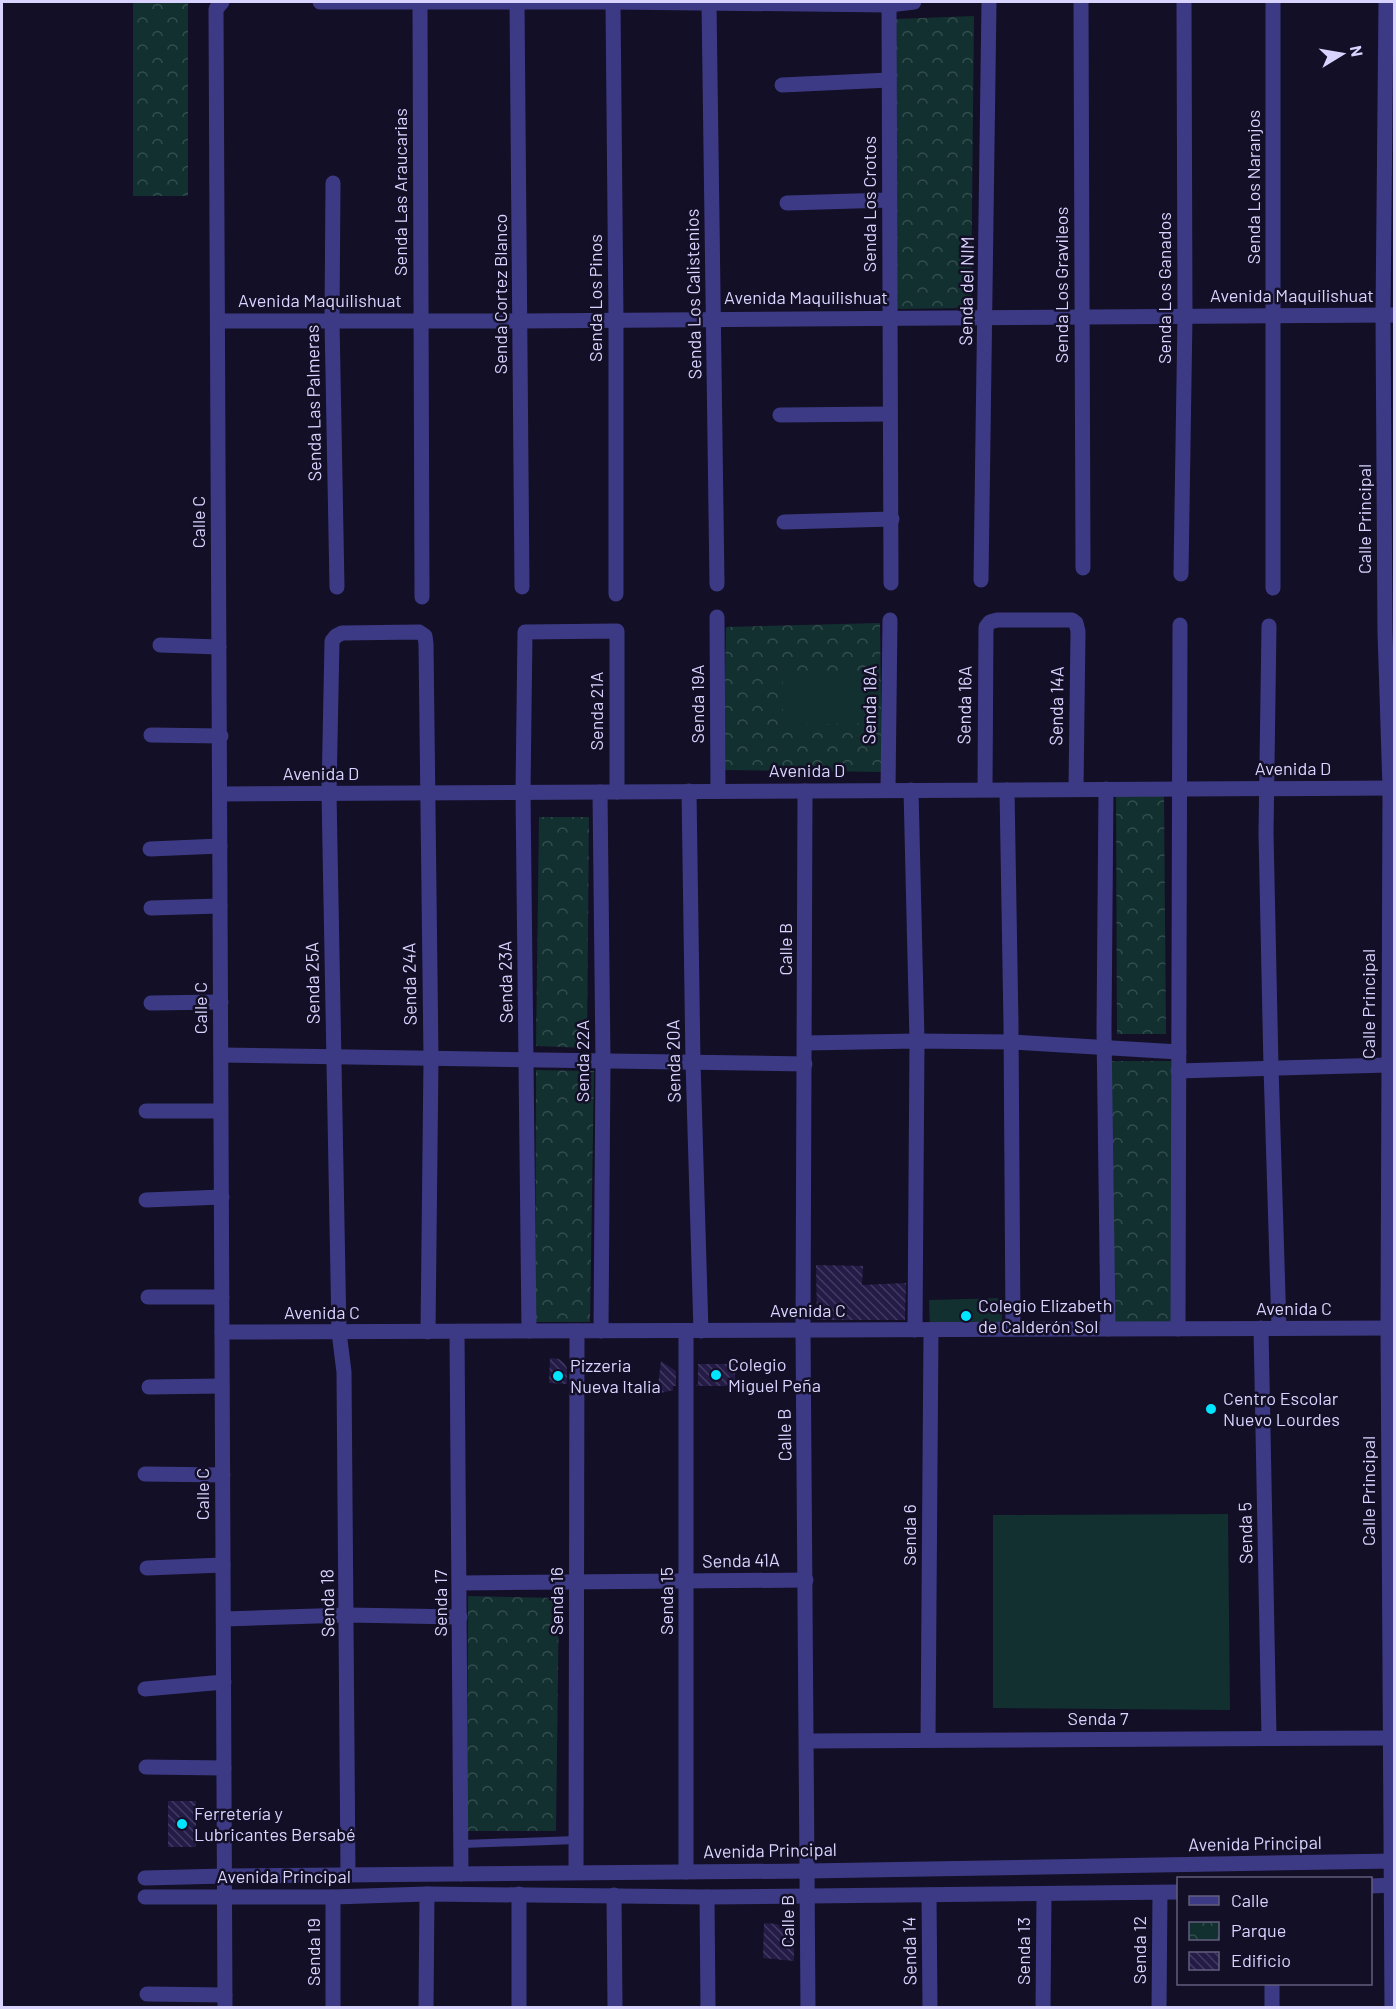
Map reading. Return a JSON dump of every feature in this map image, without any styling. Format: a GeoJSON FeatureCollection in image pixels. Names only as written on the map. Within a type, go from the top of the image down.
{"type":"FeatureCollection","features":[{"type":"Feature","properties":{"kind":"street"},"geometry":{"type":"LineString","coordinates":[[320,2],[889,5],[914,2]]}},
{"type":"Feature","properties":{"kind":"street","name":"Senda Cortez Blanco"},"geometry":{"type":"LineString","coordinates":[[517,2],[522,587]]}},
{"type":"Feature","properties":{"kind":"street","name":"Senda Los Pinos"},"geometry":{"type":"LineString","coordinates":[[614,2],[616,594]]}},
{"type":"Feature","properties":{"kind":"street","name":"Senda del NIM"},"geometry":{"type":"LineString","coordinates":[[981,580],[989,2]]}},
{"type":"Feature","properties":{"kind":"street","name":"Senda Los Gravileos"},"geometry":{"type":"LineString","coordinates":[[1081,2],[1083,568]]}},
{"type":"Feature","properties":{"kind":"street","name":"Senda Los Ganados"},"geometry":{"type":"LineString","coordinates":[[1181,574],[1185,316],[1184,2]]}},
{"type":"Feature","properties":{"kind":"street","name":"Senda Los Naranjos"},"geometry":{"type":"LineString","coordinates":[[1273,2],[1273,588]]}},
{"type":"Feature","properties":{"kind":"street","name":"Calle Principal"},"geometry":{"type":"LineString","coordinates":[[1386,2],[1392,788],[1388,1065],[1391,1328],[1392,2007]]}},
{"type":"Feature","properties":{"kind":"street","name":"Senda Las Araucarias"},"geometry":{"type":"LineString","coordinates":[[420,3],[422,597]]}},
{"type":"Feature","properties":{"kind":"street","name":"Senda Los Calistenios"},"geometry":{"type":"LineString","coordinates":[[709,3],[717,584]]}},
{"type":"Feature","properties":{"kind":"street","name":"Calle C"},"geometry":{"type":"LineString","coordinates":[[219,5],[220,1111],[225,2001]]}},
{"type":"Feature","properties":{"kind":"street","name":"Senda Los Crotos"},"geometry":{"type":"LineString","coordinates":[[889,5],[891,583]]}},
{"type":"Feature","properties":{"kind":"street"},"geometry":{"type":"LineString","coordinates":[[782,85],[889,80]]}},
{"type":"Feature","properties":{"kind":"street","name":"Senda Las Palmeras"},"geometry":{"type":"LineString","coordinates":[[333,183],[332,320],[337,587]]}},
{"type":"Feature","properties":{"kind":"street"},"geometry":{"type":"LineString","coordinates":[[787,202],[889,200]]}},
{"type":"Feature","properties":{"kind":"street","name":"Avenida Maquilishuat"},"geometry":{"type":"LineString","coordinates":[[218,321],[1389,315]]}},
{"type":"Feature","properties":{"kind":"street"},"geometry":{"type":"LineString","coordinates":[[780,415],[890,414]]}},
{"type":"Feature","properties":{"kind":"street"},"geometry":{"type":"LineString","coordinates":[[784,522],[892,519]]}},
{"type":"Feature","properties":{"kind":"street","name":"Senda 19A"},"geometry":{"type":"LineString","coordinates":[[717,617],[718,791]]}},
{"type":"Feature","properties":{"kind":"street","name":"Senda 18A"},"geometry":{"type":"LineString","coordinates":[[888,790],[890,620]]}},
{"type":"Feature","properties":{"kind":"street","name":"Senda 16A"},"geometry":{"type":"LineString","coordinates":[[985,789],[986,627],[990,622],[997,620],[1072,620],[1077,623]]}},
{"type":"Feature","properties":{"kind":"street","name":"Senda 14A"},"geometry":{"type":"LineString","coordinates":[[1076,789],[1077,623]]}},
{"type":"Feature","properties":{"kind":"street"},"geometry":{"type":"LineString","coordinates":[[1178,1329],[1180,625]]}},
{"type":"Feature","properties":{"kind":"street"},"geometry":{"type":"LineString","coordinates":[[1269,626],[1266,788],[1279,1328]]}},
{"type":"Feature","properties":{"kind":"street","name":"Senda 21A"},"geometry":{"type":"LineString","coordinates":[[525,632],[617,631],[617,792]]}},
{"type":"Feature","properties":{"kind":"street","name":"Senda 24A"},"geometry":{"type":"LineString","coordinates":[[336,636],[342,633],[419,632],[425,636],[431,1058],[429,1332]]}},
{"type":"Feature","properties":{"kind":"street","name":"Senda 23A"},"geometry":{"type":"LineString","coordinates":[[525,632],[523,792],[529,1331]]}},
{"type":"Feature","properties":{"kind":"street","name":"Senda 25A"},"geometry":{"type":"LineString","coordinates":[[336,636],[332,641],[329,793],[339,1332]]}},
{"type":"Feature","properties":{"kind":"street"},"geometry":{"type":"LineString","coordinates":[[159,645],[219,647]]}},
{"type":"Feature","properties":{"kind":"street"},"geometry":{"type":"LineString","coordinates":[[151,735],[220,736]]}},
{"type":"Feature","properties":{"kind":"street","name":"Avenida D"},"geometry":{"type":"LineString","coordinates":[[220,794],[1392,788]]}},
{"type":"Feature","properties":{"kind":"street"},"geometry":{"type":"LineString","coordinates":[[1106,789],[1104,1046],[1108,1329]]}},
{"type":"Feature","properties":{"kind":"street","name":"Senda 6"},"geometry":{"type":"LineString","coordinates":[[910,790],[923,1330],[928,1740]]}},
{"type":"Feature","properties":{"kind":"street"},"geometry":{"type":"LineString","coordinates":[[1007,790],[1012,1329]]}},
{"type":"Feature","properties":{"kind":"street","name":"Senda 20A"},"geometry":{"type":"LineString","coordinates":[[689,791],[693,1062],[693,1331]]}},
{"type":"Feature","properties":{"kind":"street","name":"Calle B"},"geometry":{"type":"LineString","coordinates":[[805,791],[803,1330],[808,2007]]}},
{"type":"Feature","properties":{"kind":"street","name":"Senda 22A"},"geometry":{"type":"LineString","coordinates":[[600,792],[603,1061],[601,1331]]}},
{"type":"Feature","properties":{"kind":"street"},"geometry":{"type":"LineString","coordinates":[[150,849],[220,846]]}},
{"type":"Feature","properties":{"kind":"street"},"geometry":{"type":"LineString","coordinates":[[151,908],[220,906]]}},
{"type":"Feature","properties":{"kind":"street"},"geometry":{"type":"LineString","coordinates":[[151,1003],[221,1002]]}},
{"type":"Feature","properties":{"kind":"street"},"geometry":{"type":"LineString","coordinates":[[805,1043],[1011,1042],[1179,1052]]}},
{"type":"Feature","properties":{"kind":"street"},"geometry":{"type":"LineString","coordinates":[[221,1055],[805,1064]]}},
{"type":"Feature","properties":{"kind":"street"},"geometry":{"type":"LineString","coordinates":[[1178,1071],[1388,1065]]}},
{"type":"Feature","properties":{"kind":"street"},"geometry":{"type":"LineString","coordinates":[[146,1111],[220,1111]]}},
{"type":"Feature","properties":{"kind":"street"},"geometry":{"type":"LineString","coordinates":[[146,1200],[222,1197]]}},
{"type":"Feature","properties":{"kind":"street"},"geometry":{"type":"LineString","coordinates":[[148,1297],[222,1297]]}},
{"type":"Feature","properties":{"kind":"street","name":"Senda 5"},"geometry":{"type":"LineString","coordinates":[[1261,1328],[1269,1737]]}},
{"type":"Feature","properties":{"kind":"street","name":"Avenida C"},"geometry":{"type":"LineString","coordinates":[[222,1332],[1391,1328]]}},
{"type":"Feature","properties":{"kind":"street","name":"Senda 16"},"geometry":{"type":"LineString","coordinates":[[576,1872],[577,1331]]}},
{"type":"Feature","properties":{"kind":"street","name":"Senda 15"},"geometry":{"type":"LineString","coordinates":[[686,1872],[686,1581],[693,1331]]}},
{"type":"Feature","properties":{"kind":"street","name":"Senda 18"},"geometry":{"type":"LineString","coordinates":[[339,1332],[344,1372],[348,1615],[348,1875]]}},
{"type":"Feature","properties":{"kind":"street","name":"Senda 17"},"geometry":{"type":"LineString","coordinates":[[457,1332],[461,1874]]}},
{"type":"Feature","properties":{"kind":"street"},"geometry":{"type":"LineString","coordinates":[[149,1387],[222,1386]]}},
{"type":"Feature","properties":{"kind":"street"},"geometry":{"type":"LineString","coordinates":[[145,1474],[223,1475]]}},
{"type":"Feature","properties":{"kind":"street"},"geometry":{"type":"LineString","coordinates":[[147,1568],[223,1565]]}},
{"type":"Feature","properties":{"kind":"street","name":"Senda 41A"},"geometry":{"type":"LineString","coordinates":[[460,1583],[806,1580]]}},
{"type":"Feature","properties":{"kind":"street"},"geometry":{"type":"LineString","coordinates":[[224,1619],[348,1615],[460,1617]]}},
{"type":"Feature","properties":{"kind":"street"},"geometry":{"type":"LineString","coordinates":[[145,1689],[224,1682]]}},
{"type":"Feature","properties":{"kind":"street","name":"Senda 7"},"geometry":{"type":"LineString","coordinates":[[807,1741],[1390,1738]]}},
{"type":"Feature","properties":{"kind":"street"},"geometry":{"type":"LineString","coordinates":[[146,1767],[224,1768]]}},
{"type":"Feature","properties":{"kind":"street","name":"Avenida Principal"},"geometry":{"type":"LineString","coordinates":[[145,1878],[1393,1861]]}},
{"type":"Feature","properties":{"kind":"street"},"geometry":{"type":"LineString","coordinates":[[1372,1886],[1393,1885]]}},
{"type":"Feature","properties":{"kind":"street","name":"Avenida Principal"},"geometry":{"type":"LineString","coordinates":[[145,1897],[519,1894],[707,1898],[1177,1892]]}},
{"type":"Feature","properties":{"kind":"street","name":"Senda 12"},"geometry":{"type":"LineString","coordinates":[[1159,2007],[1160,1893]]}},
{"type":"Feature","properties":{"kind":"street"},"geometry":{"type":"LineString","coordinates":[[426,2007],[427,1894]]}},
{"type":"Feature","properties":{"kind":"street"},"geometry":{"type":"LineString","coordinates":[[519,1894],[519,2007]]}},
{"type":"Feature","properties":{"kind":"street","name":"Senda 13"},"geometry":{"type":"LineString","coordinates":[[1043,2007],[1044,1894]]}},
{"type":"Feature","properties":{"kind":"street"},"geometry":{"type":"LineString","coordinates":[[614,1895],[615,2007]]}},
{"type":"Feature","properties":{"kind":"street","name":"Senda 14"},"geometry":{"type":"LineString","coordinates":[[929,1895],[930,2007]]}},
{"type":"Feature","properties":{"kind":"street","name":"Senda 19"},"geometry":{"type":"LineString","coordinates":[[333,1897],[333,2007]]}},
{"type":"Feature","properties":{"kind":"street"},"geometry":{"type":"LineString","coordinates":[[707,1898],[708,2007]]}},
{"type":"Feature","properties":{"kind":"street"},"geometry":{"type":"LineString","coordinates":[[1272,1985],[1272,2007]]}},
{"type":"Feature","properties":{"kind":"street"},"geometry":{"type":"LineString","coordinates":[[147,1994],[225,2001]]}},
{"type":"Feature","properties":{"kind":"lane"},"geometry":{"type":"LineString","coordinates":[[462,1844],[576,1840]]}},
{"type":"Feature","properties":{"kind":"green space"},"geometry":{"type":"Polygon","coordinates":[[[133,2],[188,2],[188,196],[133,196],[133,2]]]}},
{"type":"Feature","properties":{"kind":"green space"},"geometry":{"type":"Polygon","coordinates":[[[974,16],[971,308],[896,309],[896,19],[974,16]]]}},
{"type":"Feature","properties":{"kind":"green space"},"geometry":{"type":"Polygon","coordinates":[[[880,623],[882,772],[723,770],[726,627],[880,623]]]}},
{"type":"Feature","properties":{"kind":"green space"},"geometry":{"type":"Polygon","coordinates":[[[869,675],[870,723],[783,725],[783,677],[869,675]]]}},
{"type":"Feature","properties":{"kind":"green space"},"geometry":{"type":"Polygon","coordinates":[[[1116,795],[1164,795],[1166,1034],[1117,1034],[1116,795]]]}},
{"type":"Feature","properties":{"kind":"green space"},"geometry":{"type":"Polygon","coordinates":[[[539,817],[589,817],[587,1048],[536,1046],[539,817]]]}},
{"type":"Feature","properties":{"kind":"green space"},"geometry":{"type":"Polygon","coordinates":[[[1110,1061],[1171,1061],[1173,1323],[1114,1323],[1110,1061]]]}},
{"type":"Feature","properties":{"kind":"green space"},"geometry":{"type":"Polygon","coordinates":[[[536,1070],[594,1071],[590,1322],[535,1322],[536,1070]]]}},
{"type":"Feature","properties":{"kind":"green space","name":"Colegio Elizabeth de Calderón Sol"},"geometry":{"type":"Polygon","coordinates":[[[1002,1298],[1002,1333],[930,1331],[929,1300],[1002,1298]]]}},
{"type":"Feature","properties":{"kind":"green space"},"geometry":{"type":"Polygon","coordinates":[[[1228,1514],[1230,1710],[993,1708],[993,1515],[1228,1514]]]}},
{"type":"Feature","properties":{"kind":"green space"},"geometry":{"type":"Polygon","coordinates":[[[468,1596],[559,1598],[556,1831],[467,1831],[468,1596]]]}},
{"type":"Feature","properties":{"kind":"building"},"geometry":{"type":"Polygon","coordinates":[[[816,1265],[863,1266],[862,1285],[906,1283],[905,1320],[817,1320],[816,1265]]]}},
{"type":"Feature","properties":{"kind":"building","name":"Pizzeria Nueva Italia"},"geometry":{"type":"Polygon","coordinates":[[[550,1358],[559,1359],[564,1363],[567,1368],[567,1384],[549,1383],[550,1358]]]}},
{"type":"Feature","properties":{"kind":"building"},"geometry":{"type":"Polygon","coordinates":[[[661,1361],[676,1371],[676,1386],[673,1386],[673,1390],[657,1394],[661,1361]]]}},
{"type":"Feature","properties":{"kind":"building","name":"Colegio Miguel Peña"},"geometry":{"type":"Polygon","coordinates":[[[698,1364],[735,1364],[735,1386],[698,1386],[698,1364]]]}},
{"type":"Feature","properties":{"kind":"building","name":"Ferretería y Lubricantes Bersabé"},"geometry":{"type":"Polygon","coordinates":[[[168,1801],[196,1801],[196,1847],[168,1847],[168,1801]]]}},
{"type":"Feature","properties":{"kind":"building"},"geometry":{"type":"Polygon","coordinates":[[[764,1923],[777,1924],[785,1928],[794,1944],[794,1961],[763,1958],[764,1923]]]}},
{"type":"Feature","properties":{"kind":"place","name":"Colegio Elizabeth de Calderón Sol"},"geometry":{"type":"Point","coordinates":[966,1316]}},
{"type":"Feature","properties":{"kind":"place","name":"Colegio Miguel Peña"},"geometry":{"type":"Point","coordinates":[716,1375]}},
{"type":"Feature","properties":{"kind":"place","name":"Pizzeria Nueva Italia"},"geometry":{"type":"Point","coordinates":[558,1376]}},
{"type":"Feature","properties":{"kind":"place","name":"Centro Escolar Nuevo Lourdes"},"geometry":{"type":"Point","coordinates":[1211,1409]}},
{"type":"Feature","properties":{"kind":"place","name":"Ferretería y Lubricantes Bersabé"},"geometry":{"type":"Point","coordinates":[182,1824]}}]}
